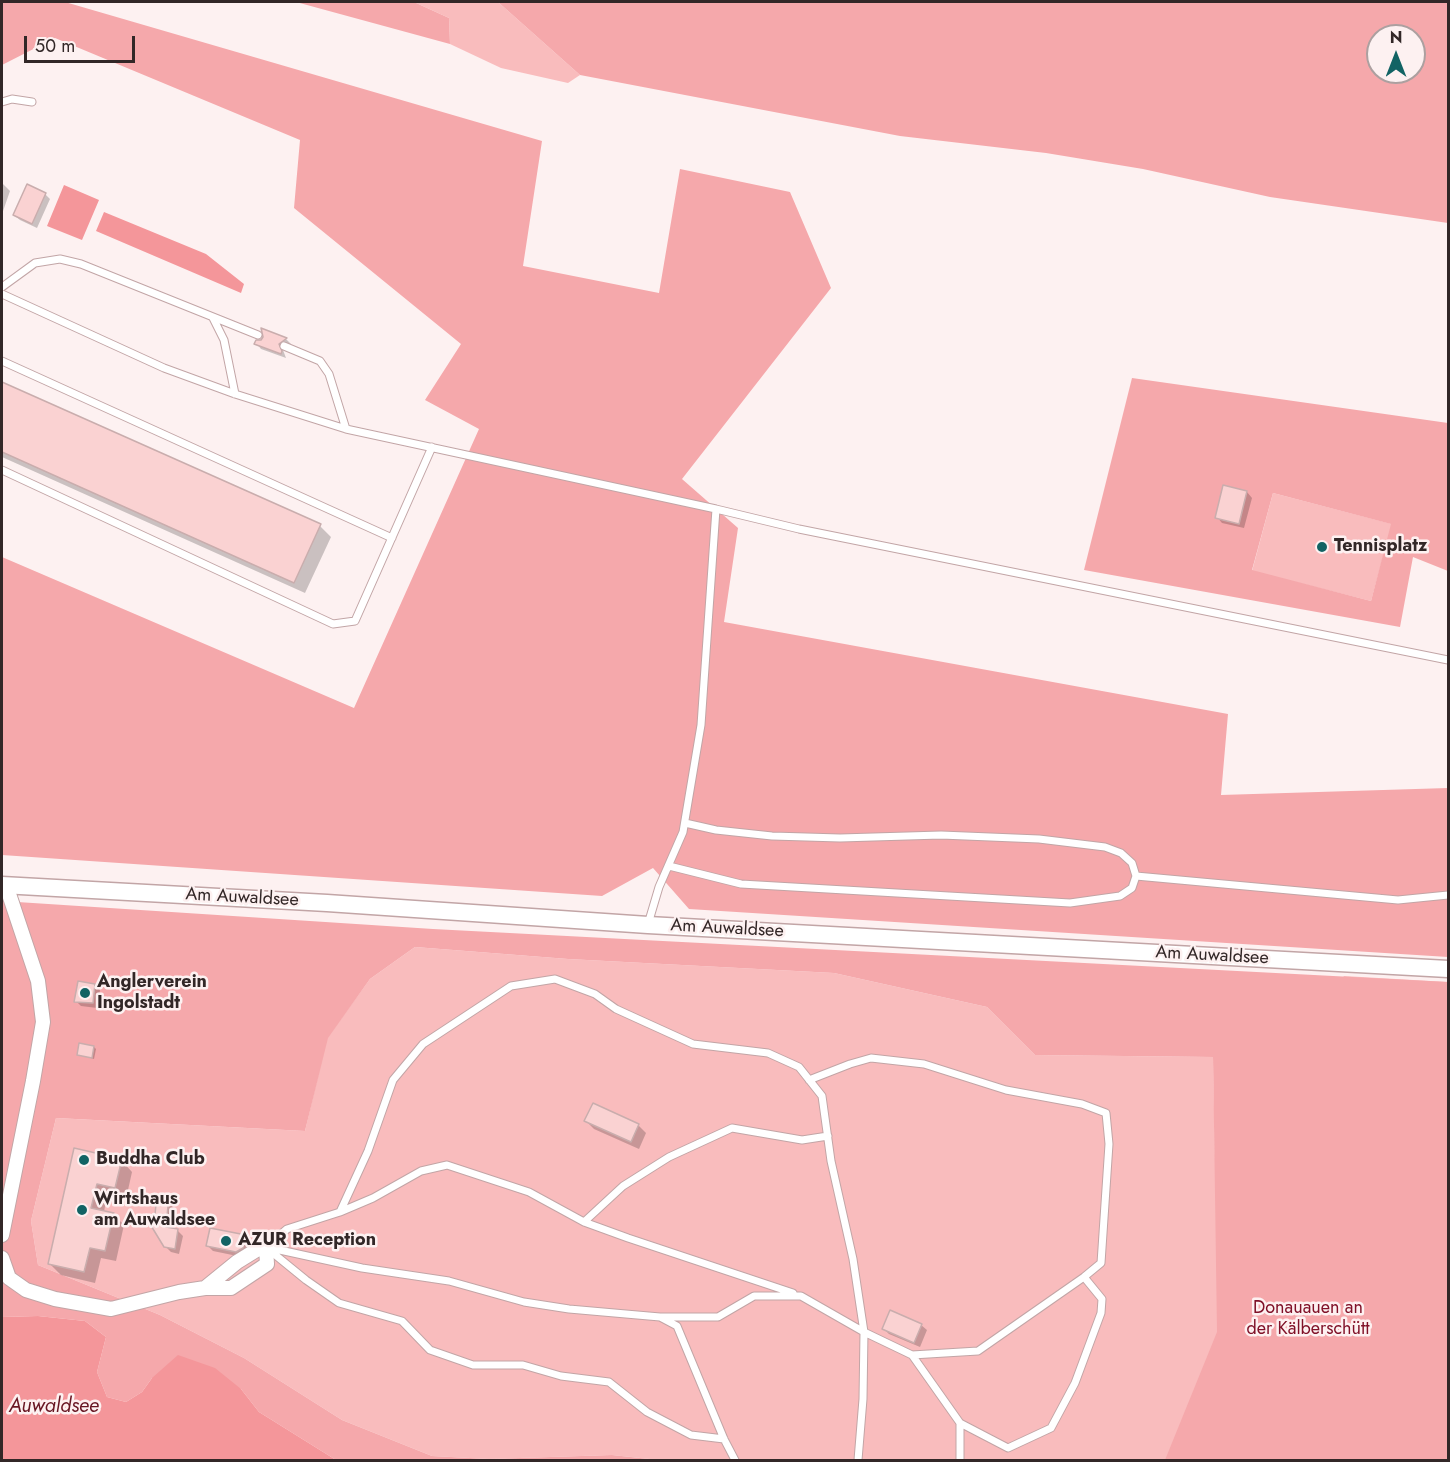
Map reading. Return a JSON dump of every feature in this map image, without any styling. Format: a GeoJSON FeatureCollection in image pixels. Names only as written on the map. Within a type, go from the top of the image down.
{"type":"FeatureCollection","features":[{"type":"Feature","properties":{"kind":"street","name":"Am Auwaldsee"},"geometry":{"type":"LineString","coordinates":[[2,1235],[43,1022],[38,981],[4,885],[315,902],[648,925],[1449,969]]}},
{"type":"Feature","properties":{"kind":"street"},"geometry":{"type":"LineString","coordinates":[[2,1258],[9,1278],[26,1290],[55,1299],[111,1309],[179,1292],[205,1288],[231,1288],[267,1264],[262,1248]]}},
{"type":"Feature","properties":{"kind":"lane"},"geometry":{"type":"LineString","coordinates":[[2,102],[12,99],[32,102]]}},
{"type":"Feature","properties":{"kind":"lane"},"geometry":{"type":"LineString","coordinates":[[2,287],[35,263],[60,259],[81,264],[258,335]]}},
{"type":"Feature","properties":{"kind":"lane"},"geometry":{"type":"LineString","coordinates":[[2,294],[164,368],[235,394],[346,429],[799,529],[1449,660]]}},
{"type":"Feature","properties":{"kind":"lane"},"geometry":{"type":"LineString","coordinates":[[213,318],[224,340],[235,394]]}},
{"type":"Feature","properties":{"kind":"lane"},"geometry":{"type":"LineString","coordinates":[[284,346],[320,361],[329,374],[346,429]]}},
{"type":"Feature","properties":{"kind":"lane"},"geometry":{"type":"LineString","coordinates":[[2,362],[392,538]]}},
{"type":"Feature","properties":{"kind":"lane"},"geometry":{"type":"LineString","coordinates":[[2,470],[333,624],[355,621],[432,447]]}},
{"type":"Feature","properties":{"kind":"lane"},"geometry":{"type":"LineString","coordinates":[[648,925],[659,887],[685,823],[701,725],[716,509]]}},
{"type":"Feature","properties":{"kind":"lane"},"geometry":{"type":"LineString","coordinates":[[669,866],[741,884],[1070,903],[1120,896],[1132,888],[1136,876],[1132,863],[1120,853],[1105,847],[1039,839],[941,835],[840,838],[772,836],[716,830],[685,823]]}},
{"type":"Feature","properties":{"kind":"lane"},"geometry":{"type":"LineString","coordinates":[[1136,876],[1398,900],[1449,895]]}},
{"type":"Feature","properties":{"kind":"lane"},"geometry":{"type":"LineString","coordinates":[[340,1212],[368,1151],[393,1080],[423,1044],[511,986],[555,979],[595,994],[616,1009],[693,1044],[768,1053],[799,1068],[822,1096],[831,1161],[853,1259],[864,1332],[863,1399],[858,1461]]}},
{"type":"Feature","properties":{"kind":"lane"},"geometry":{"type":"LineString","coordinates":[[809,1080],[871,1058],[892,1060],[924,1064],[1006,1090],[1082,1104],[1106,1113],[1108,1144],[1101,1263],[978,1350],[912,1355]]}},
{"type":"Feature","properties":{"kind":"lane"},"geometry":{"type":"LineString","coordinates":[[584,1222],[623,1186],[669,1157],[732,1128],[801,1140],[828,1136]]}},
{"type":"Feature","properties":{"kind":"lane"},"geometry":{"type":"LineString","coordinates":[[262,1248],[287,1229],[340,1212],[373,1198],[421,1171],[447,1165],[529,1192],[584,1222],[627,1238],[801,1296],[864,1332],[912,1355],[960,1423],[1008,1448],[1052,1428],[1075,1383],[1101,1313],[1102,1299],[1084,1277]]}},
{"type":"Feature","properties":{"kind":"lane"},"geometry":{"type":"LineString","coordinates":[[262,1248],[362,1268],[449,1281],[524,1302],[569,1309],[660,1317],[718,1317],[754,1296],[801,1296]]}},
{"type":"Feature","properties":{"kind":"lane"},"geometry":{"type":"LineString","coordinates":[[262,1248],[339,1303],[402,1321],[430,1350],[473,1365],[523,1365],[561,1376],[609,1382],[647,1412],[691,1435],[724,1439]]}},
{"type":"Feature","properties":{"kind":"lane"},"geometry":{"type":"LineString","coordinates":[[660,1317],[677,1326],[735,1461]]}},
{"type":"Feature","properties":{"kind":"lane"},"geometry":{"type":"LineString","coordinates":[[960,1423],[960,1461]]}},
{"type":"Feature","properties":{"kind":"green space"},"geometry":{"type":"Polygon","coordinates":[[[2,2],[65,2],[542,141],[523,266],[659,293],[680,169],[790,192],[831,288],[682,479],[738,528],[724,622],[1228,714],[1221,795],[1448,788],[1448,957],[689,909],[653,868],[602,896],[2,855],[2,557],[354,708],[479,429],[425,400],[461,344],[294,208],[300,140],[55,38],[2,65],[2,2]]]}},
{"type":"Feature","properties":{"kind":"green space"},"geometry":{"type":"Polygon","coordinates":[[[296,2],[414,2],[449,18],[450,44],[296,2]]]}},
{"type":"Feature","properties":{"kind":"green space"},"geometry":{"type":"Polygon","coordinates":[[[414,2],[498,2],[580,75],[568,83],[501,68],[450,44],[449,18],[414,2]]]}},
{"type":"Feature","properties":{"kind":"green space"},"geometry":{"type":"Polygon","coordinates":[[[498,2],[1448,2],[1448,223],[1270,197],[1143,169],[1046,153],[900,136],[580,75],[498,2]]]}},
{"type":"Feature","properties":{"kind":"green space"},"geometry":{"type":"Polygon","coordinates":[[[1132,378],[1448,423],[1448,571],[1413,557],[1400,627],[1084,570],[1132,378]],[[1273,493],[1252,570],[1371,601],[1391,524],[1273,493]]]}},
{"type":"Feature","properties":{"kind":"green space","name":"Tennisplatz"},"geometry":{"type":"Polygon","coordinates":[[[1273,493],[1392,524],[1371,601],[1252,571],[1273,493]]]}},
{"type":"Feature","properties":{"kind":"green space","name":"Donauauen an der Kälberschütt"},"geometry":{"type":"Polygon","coordinates":[[[2,901],[433,929],[1448,982],[1448,1460],[1165,1460],[1217,1332],[1213,1057],[1035,1055],[987,1007],[834,973],[568,959],[415,947],[370,979],[328,1038],[305,1131],[56,1118],[31,1221],[38,1265],[160,1315],[244,1358],[342,1420],[432,1456],[489,1459],[612,1455],[659,1460],[336,1460],[259,1412],[241,1389],[152,1378],[142,1392],[126,1402],[107,1397],[97,1372],[106,1337],[85,1321],[38,1316],[2,1317],[2,901]]]}},
{"type":"Feature","properties":{"kind":"green space","name":"Donauauen an der Kälberschütt"},"geometry":{"type":"Polygon","coordinates":[[[415,947],[568,959],[834,973],[987,1007],[1035,1055],[1213,1057],[1215,1159],[1274,1069],[1344,976],[1448,982],[1448,1460],[659,1460],[612,1455],[489,1459],[432,1456],[342,1420],[244,1358],[160,1315],[38,1265],[31,1221],[56,1118],[305,1131],[327,1038],[370,979],[415,947]]]}},
{"type":"Feature","properties":{"kind":"water"},"geometry":{"type":"Polygon","coordinates":[[[64,185],[99,200],[82,240],[47,226],[64,185]]]}},
{"type":"Feature","properties":{"kind":"water"},"geometry":{"type":"Polygon","coordinates":[[[104,212],[206,254],[244,284],[241,293],[96,231],[104,212]]]}},
{"type":"Feature","properties":{"kind":"water","name":"Auwaldsee"},"geometry":{"type":"Polygon","coordinates":[[[38,1316],[85,1321],[106,1337],[97,1372],[107,1397],[126,1402],[142,1392],[152,1378],[178,1355],[215,1368],[241,1389],[259,1412],[336,1460],[2,1460],[2,1317],[38,1316]]]}},
{"type":"Feature","properties":{"kind":"building"},"geometry":{"type":"Polygon","coordinates":[[[27,184],[46,193],[32,224],[13,215],[27,184]]]}},
{"type":"Feature","properties":{"kind":"building"},"geometry":{"type":"Polygon","coordinates":[[[261,328],[287,338],[279,344],[281,354],[254,344],[256,340],[261,340],[263,337],[261,328]]]}},
{"type":"Feature","properties":{"kind":"building"},"geometry":{"type":"Polygon","coordinates":[[[2,382],[321,524],[294,583],[2,452],[2,382]]]}},
{"type":"Feature","properties":{"kind":"building"},"geometry":{"type":"Polygon","coordinates":[[[1223,485],[1247,491],[1239,524],[1215,518],[1223,485]]]}},
{"type":"Feature","properties":{"kind":"building","name":"Anglerverein Ingolstadt"},"geometry":{"type":"Polygon","coordinates":[[[78,981],[95,984],[93,1003],[74,1002],[78,981]]]}},
{"type":"Feature","properties":{"kind":"building"},"geometry":{"type":"Polygon","coordinates":[[[79,1043],[94,1046],[92,1058],[77,1055],[79,1043]]]}},
{"type":"Feature","properties":{"kind":"building"},"geometry":{"type":"Polygon","coordinates":[[[593,1103],[639,1124],[631,1142],[584,1121],[593,1103]]]}},
{"type":"Feature","properties":{"kind":"building","name":"Wirtshaus am Auwaldsee"},"geometry":{"type":"Polygon","coordinates":[[[74,1148],[122,1159],[115,1188],[97,1184],[91,1208],[114,1213],[105,1251],[90,1248],[84,1272],[48,1264],[74,1148]]]}},
{"type":"Feature","properties":{"kind":"building"},"geometry":{"type":"Polygon","coordinates":[[[157,1194],[169,1195],[166,1227],[178,1229],[175,1249],[164,1247],[150,1224],[154,1225],[157,1194]]]}},
{"type":"Feature","properties":{"kind":"building","name":"AZUR Reception"},"geometry":{"type":"Polygon","coordinates":[[[210,1228],[246,1235],[243,1248],[236,1252],[206,1246],[210,1228]]]}},
{"type":"Feature","properties":{"kind":"building"},"geometry":{"type":"Polygon","coordinates":[[[890,1310],[922,1324],[914,1343],[882,1329],[890,1310]]]}},
{"type":"Feature","properties":{"kind":"place","name":"Tennisplatz"},"geometry":{"type":"Point","coordinates":[1322,547]}},
{"type":"Feature","properties":{"kind":"place","name":"Anglerverein Ingolstadt"},"geometry":{"type":"Point","coordinates":[85,993]}},
{"type":"Feature","properties":{"kind":"place","name":"Buddha Club"},"geometry":{"type":"Point","coordinates":[84,1160]}},
{"type":"Feature","properties":{"kind":"place","name":"Wirtshaus am Auwaldsee"},"geometry":{"type":"Point","coordinates":[82,1210]}},
{"type":"Feature","properties":{"kind":"place","name":"AZUR Reception"},"geometry":{"type":"Point","coordinates":[226,1241]}}]}
